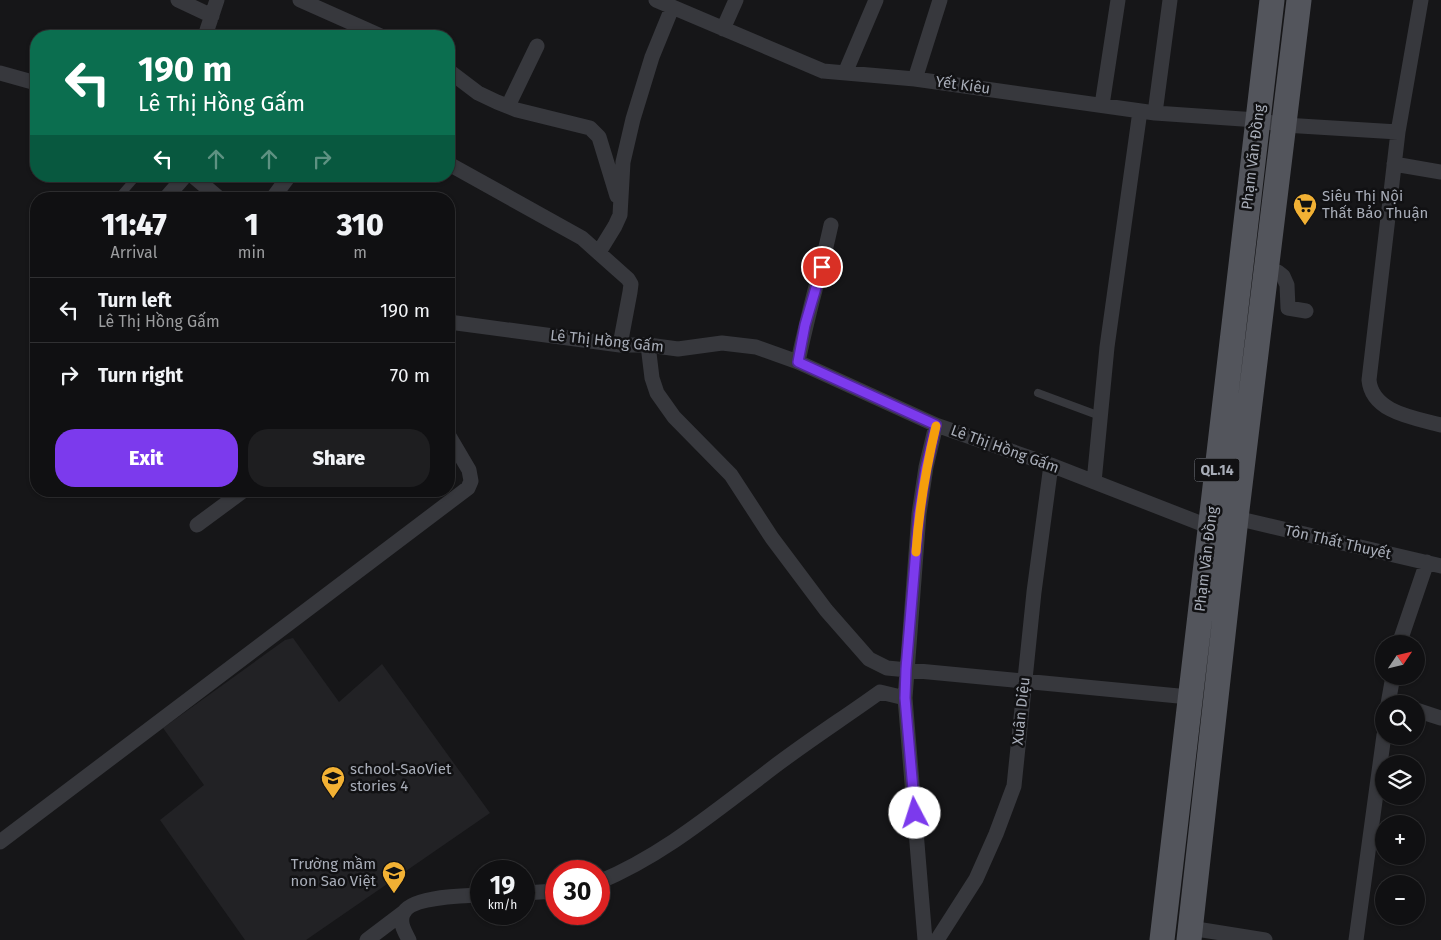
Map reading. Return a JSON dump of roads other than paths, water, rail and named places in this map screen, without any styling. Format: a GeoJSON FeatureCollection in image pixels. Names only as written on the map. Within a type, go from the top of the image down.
{"type":"FeatureCollection","features":[{"type":"Feature","properties":{"kind":"main road","name":"Phạm Văn Đồng"},"geometry":{"type":"LineString","coordinates":[[1162,940],[1272,0]]}},
{"type":"Feature","properties":{"kind":"main road","name":"Phạm Văn Đồng"},"geometry":{"type":"LineString","coordinates":[[1190,934],[1236,518],[1299,0]]}},
{"type":"Feature","properties":{"kind":"street"},"geometry":{"type":"LineString","coordinates":[[178,0],[212,16]]}},
{"type":"Feature","properties":{"kind":"street"},"geometry":{"type":"LineString","coordinates":[[207,30],[217,0]]}},
{"type":"Feature","properties":{"kind":"street"},"geometry":{"type":"LineString","coordinates":[[300,0],[368,30]]}},
{"type":"Feature","properties":{"kind":"street","name":"Yết Kiêu"},"geometry":{"type":"LineString","coordinates":[[656,0],[823,71],[916,79],[1147,112],[1258,120],[1284,125],[1398,132]]}},
{"type":"Feature","properties":{"kind":"street"},"geometry":{"type":"LineString","coordinates":[[723,29],[736,0]]}},
{"type":"Feature","properties":{"kind":"street"},"geometry":{"type":"LineString","coordinates":[[845,73],[876,0]]}},
{"type":"Feature","properties":{"kind":"street"},"geometry":{"type":"LineString","coordinates":[[916,79],[940,0]]}},
{"type":"Feature","properties":{"kind":"street"},"geometry":{"type":"LineString","coordinates":[[1102,105],[1118,0]]}},
{"type":"Feature","properties":{"kind":"street"},"geometry":{"type":"LineString","coordinates":[[1094,482],[1106,347],[1147,112],[1170,0]]}},
{"type":"Feature","properties":{"kind":"street"},"geometry":{"type":"LineString","coordinates":[[1421,0],[1398,132],[1369,380],[1370,388],[1375,398],[1393,411],[1441,425]]}},
{"type":"Feature","properties":{"kind":"street"},"geometry":{"type":"LineString","coordinates":[[599,252],[618,221],[623,162],[633,119],[652,56],[672,8]]}},
{"type":"Feature","properties":{"kind":"street"},"geometry":{"type":"LineString","coordinates":[[508,106],[537,46]]}},
{"type":"Feature","properties":{"kind":"street"},"geometry":{"type":"LineString","coordinates":[[455,75],[478,92],[508,106],[590,128],[599,137],[620,204]]}},
{"type":"Feature","properties":{"kind":"street"},"geometry":{"type":"LineString","coordinates":[[2,77],[30,82]]}},
{"type":"Feature","properties":{"kind":"street"},"geometry":{"type":"LineString","coordinates":[[1394,164],[1441,172]]}},
{"type":"Feature","properties":{"kind":"street"},"geometry":{"type":"LineString","coordinates":[[455,167],[570,230],[599,252],[628,279],[631,284],[620,345]]}},
{"type":"Feature","properties":{"kind":"street"},"geometry":{"type":"LineString","coordinates":[[170,192],[180,182]]}},
{"type":"Feature","properties":{"kind":"street"},"geometry":{"type":"LineString","coordinates":[[200,182],[212,192]]}},
{"type":"Feature","properties":{"kind":"street"},"geometry":{"type":"LineString","coordinates":[[798,362],[805,325],[822,267],[831,225]]}},
{"type":"Feature","properties":{"kind":"street"},"geometry":{"type":"LineString","coordinates":[[1266,273],[1278,272],[1285,280],[1288,308],[1306,311]]}},
{"type":"Feature","properties":{"kind":"street","name":"Lê Thị Hồng Gấm"},"geometry":{"type":"LineString","coordinates":[[455,323],[620,345],[648,345],[678,349],[722,343],[756,347],[798,362],[936,425],[1051,465],[1210,527]]}},
{"type":"Feature","properties":{"kind":"street"},"geometry":{"type":"LineString","coordinates":[[648,345],[652,378],[657,393],[674,417],[731,475],[772,538],[826,610],[869,659],[887,668],[1189,697]]}},
{"type":"Feature","properties":{"kind":"street"},"geometry":{"type":"LineString","coordinates":[[925,940],[905,698],[919,514],[926,468],[936,425]]}},
{"type":"Feature","properties":{"kind":"street"},"geometry":{"type":"LineString","coordinates":[[0,842],[468,488],[471,481],[469,470],[455,446]]}},
{"type":"Feature","properties":{"kind":"street","name":"Xuân Diệu"},"geometry":{"type":"LineString","coordinates":[[937,940],[976,879],[1014,786],[1034,592],[1051,465]]}},
{"type":"Feature","properties":{"kind":"street"},"geometry":{"type":"LineString","coordinates":[[197,525],[235,497]]}},
{"type":"Feature","properties":{"kind":"street","name":"Tôn Thất Thuyết"},"geometry":{"type":"LineString","coordinates":[[1236,518],[1434,564]]}},
{"type":"Feature","properties":{"kind":"street"},"geometry":{"type":"LineString","coordinates":[[1402,635],[1434,564]]}},
{"type":"Feature","properties":{"kind":"street"},"geometry":{"type":"LineString","coordinates":[[610,878],[626,871],[696,827],[763,774],[880,692],[905,698]]}},
{"type":"Feature","properties":{"kind":"street"},"geometry":{"type":"LineString","coordinates":[[1425,713],[1441,718]]}},
{"type":"Feature","properties":{"kind":"street"},"geometry":{"type":"LineString","coordinates":[[1356,940],[1383,745]]}},
{"type":"Feature","properties":{"kind":"street"},"geometry":{"type":"LineString","coordinates":[[367,940],[419,903],[443,896],[470,895]]}},
{"type":"Feature","properties":{"kind":"street"},"geometry":{"type":"LineString","coordinates":[[404,912],[402,919],[404,930],[409,940]]}},
{"type":"Feature","properties":{"kind":"street"},"geometry":{"type":"LineString","coordinates":[[1190,934],[1266,940]]}},
{"type":"Feature","properties":{"kind":"lane"},"geometry":{"type":"LineString","coordinates":[[123,192],[132,182]]}},
{"type":"Feature","properties":{"kind":"lane"},"geometry":{"type":"LineString","coordinates":[[1038,393],[1100,416]]}},
{"type":"Feature","properties":{"kind":"place","name":"Siêu Thị Nội Thất Bảo Thuận"},"geometry":{"type":"Point","coordinates":[1305,226]}},
{"type":"Feature","properties":{"kind":"place","name":"school-SaoViet stories 4"},"geometry":{"type":"Point","coordinates":[333,799]}},
{"type":"Feature","properties":{"kind":"place","name":"Trường mầm non Sao Việt"},"geometry":{"type":"Point","coordinates":[394,894]}}]}
